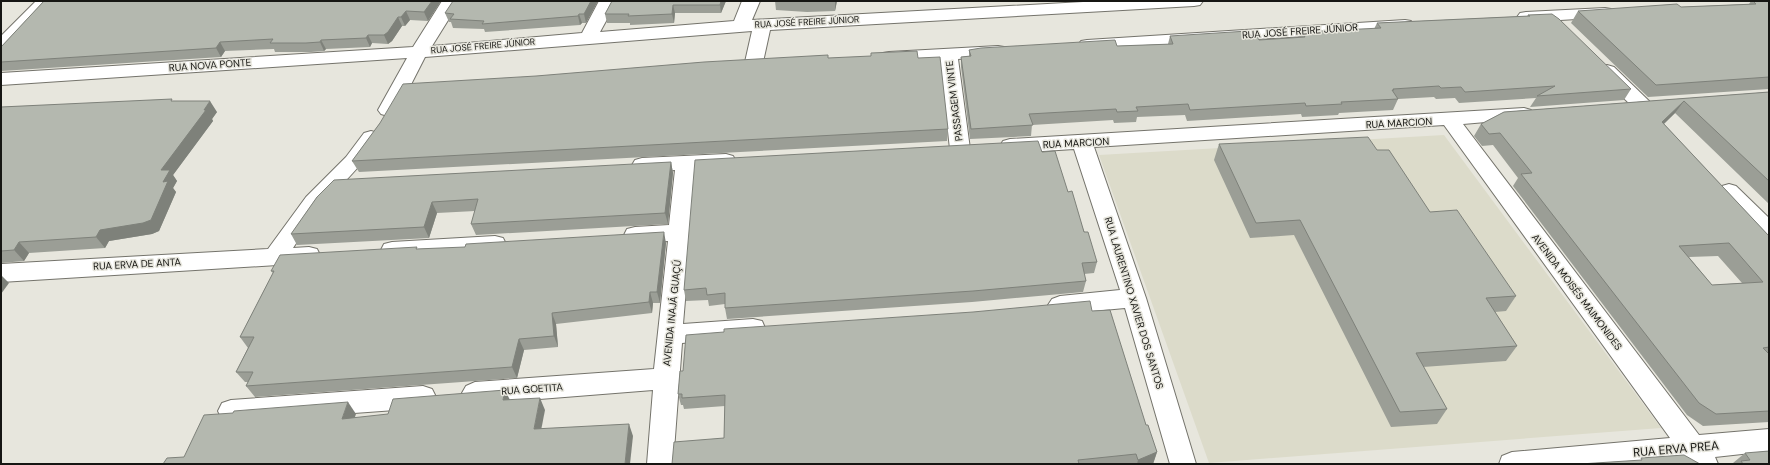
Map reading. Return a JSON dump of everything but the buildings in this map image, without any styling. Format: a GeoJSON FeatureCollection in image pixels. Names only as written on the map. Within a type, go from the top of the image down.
{"type":"FeatureCollection","features":[{"type":"Feature","properties":{"kind":"street"},"geometry":{"type":"LineString","coordinates":[[1,46],[46,1],[55,1]]}},
{"type":"Feature","properties":{"kind":"street"},"geometry":{"type":"LineString","coordinates":[[274,257],[314,202],[334,182],[365,146],[409,88],[419,52],[451,1]]}},
{"type":"Feature","properties":{"kind":"street"},"geometry":{"type":"LineString","coordinates":[[589,37],[608,1]]}},
{"type":"Feature","properties":{"kind":"street"},"geometry":{"type":"LineString","coordinates":[[741,26],[751,1]]}},
{"type":"Feature","properties":{"kind":"street"},"geometry":{"type":"LineString","coordinates":[[889,18],[894,1]]}},
{"type":"Feature","properties":{"kind":"street","name":"RUA JOSÉ FREIRE JÚNIOR"},"geometry":{"type":"LineString","coordinates":[[419,52],[589,37],[741,26],[1194,1]]}},
{"type":"Feature","properties":{"kind":"street"},"geometry":{"type":"LineString","coordinates":[[1526,1],[1565,30]]}},
{"type":"Feature","properties":{"kind":"street"},"geometry":{"type":"LineString","coordinates":[[1507,19],[1618,12]]}},
{"type":"Feature","properties":{"kind":"street","name":"RUA JOSÉ FREIRE JÚNIOR"},"geometry":{"type":"LineString","coordinates":[[1074,46],[1420,24]]}},
{"type":"Feature","properties":{"kind":"street"},"geometry":{"type":"LineString","coordinates":[[754,63],[762,25]]}},
{"type":"Feature","properties":{"kind":"street"},"geometry":{"type":"LineString","coordinates":[[871,57],[1011,50]]}},
{"type":"Feature","properties":{"kind":"street","name":"RUA NOVA PONTE"},"geometry":{"type":"LineString","coordinates":[[1,79],[419,52]]}},
{"type":"Feature","properties":{"kind":"street","name":"PASSAGEM VINTE"},"geometry":{"type":"LineString","coordinates":[[948,54],[967,148]]}},
{"type":"Feature","properties":{"kind":"street"},"geometry":{"type":"LineString","coordinates":[[1593,57],[1651,105],[1620,107]]}},
{"type":"Feature","properties":{"kind":"street","name":"RUA MARCION"},"geometry":{"type":"LineString","coordinates":[[967,148],[1450,120],[1543,113]]}},
{"type":"Feature","properties":{"kind":"street","name":"AVENIDA MOISÉS MAIMONIDES"},"geometry":{"type":"LineString","coordinates":[[1450,120],[1699,456]]}},
{"type":"Feature","properties":{"kind":"street","name":"RUA LAURENTINO XAVIER DOS SANTOS"},"geometry":{"type":"LineString","coordinates":[[1082,142],[1134,298],[1183,464]]}},
{"type":"Feature","properties":{"kind":"street"},"geometry":{"type":"LineString","coordinates":[[623,166],[741,160]]}},
{"type":"Feature","properties":{"kind":"street","name":"AVENIDA INAJÁ GUAÇÚ"},"geometry":{"type":"LineString","coordinates":[[660,464],[666,379],[681,232],[686,163]]}},
{"type":"Feature","properties":{"kind":"street"},"geometry":{"type":"LineString","coordinates":[[334,182],[365,180]]}},
{"type":"Feature","properties":{"kind":"street"},"geometry":{"type":"LineString","coordinates":[[1730,191],[1769,232]]}},
{"type":"Feature","properties":{"kind":"street"},"geometry":{"type":"LineString","coordinates":[[618,236],[681,232]]}},
{"type":"Feature","properties":{"kind":"street"},"geometry":{"type":"LineString","coordinates":[[374,251],[515,243]]}},
{"type":"Feature","properties":{"kind":"street","name":"RUA ERVA DE ANTA"},"geometry":{"type":"LineString","coordinates":[[1,273],[328,254]]}},
{"type":"Feature","properties":{"kind":"street"},"geometry":{"type":"LineString","coordinates":[[1041,306],[1134,298]]}},
{"type":"Feature","properties":{"kind":"street"},"geometry":{"type":"LineString","coordinates":[[670,334],[774,327]]}},
{"type":"Feature","properties":{"kind":"street","name":"RUA GOETITA"},"geometry":{"type":"LineString","coordinates":[[231,411],[666,379]]}},
{"type":"Feature","properties":{"kind":"street","name":"RUA ERVA PREA"},"geometry":{"type":"LineString","coordinates":[[1512,464],[1699,456],[1769,440]]}},
{"type":"Feature","properties":{"kind":"shaded area"},"geometry":{"type":"Polygon","coordinates":[[[1444,135],[1661,428],[1209,463],[1099,155],[1444,135]]]}}]}
